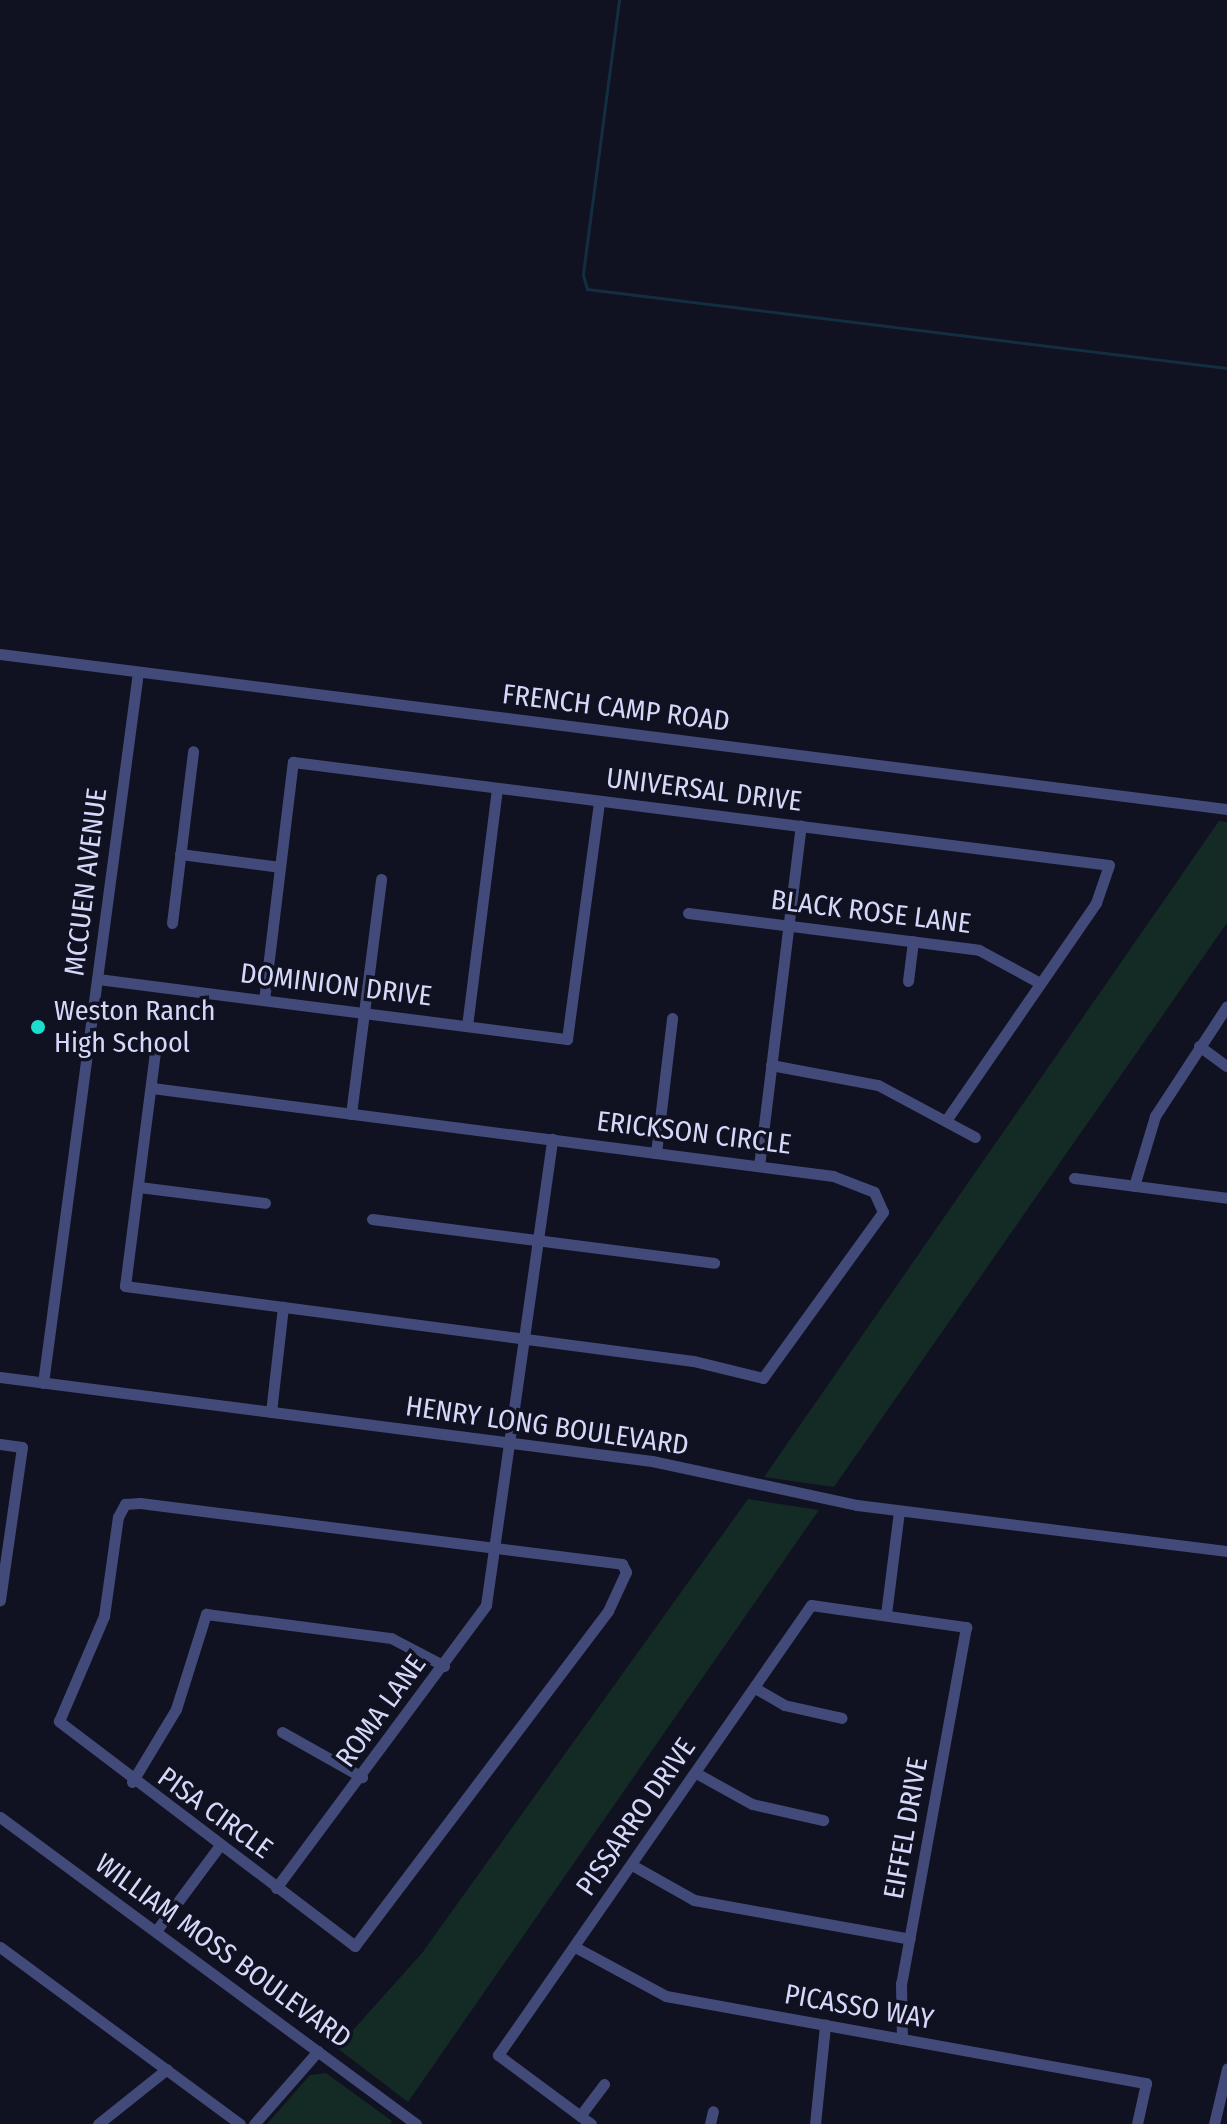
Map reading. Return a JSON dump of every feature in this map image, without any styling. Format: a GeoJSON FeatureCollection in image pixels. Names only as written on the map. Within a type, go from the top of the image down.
{"type":"FeatureCollection","features":[{"type":"Feature","properties":{"kind":"street","name":"FRENCH CAMP ROAD"},"geometry":{"type":"LineString","coordinates":[[0,654],[1227,809]]}},
{"type":"Feature","properties":{"kind":"street","name":"MCCUEN AVENUE"},"geometry":{"type":"LineString","coordinates":[[43,1383],[138,672]]}},
{"type":"Feature","properties":{"kind":"street"},"geometry":{"type":"LineString","coordinates":[[172,923],[193,751]]}},
{"type":"Feature","properties":{"kind":"street","name":"UNIVERSAL DRIVE"},"geometry":{"type":"LineString","coordinates":[[280,867],[293,762],[1109,865],[1096,903],[1040,983]]}},
{"type":"Feature","properties":{"kind":"street"},"geometry":{"type":"LineString","coordinates":[[467,1026],[497,788]]}},
{"type":"Feature","properties":{"kind":"street","name":"DOMINION DRIVE"},"geometry":{"type":"LineString","coordinates":[[98,979],[567,1039],[599,801]]}},
{"type":"Feature","properties":{"kind":"street"},"geometry":{"type":"LineString","coordinates":[[759,1166],[801,826]]}},
{"type":"Feature","properties":{"kind":"street"},"geometry":{"type":"LineString","coordinates":[[180,854],[280,867],[264,1000]]}},
{"type":"Feature","properties":{"kind":"street"},"geometry":{"type":"LineString","coordinates":[[351,1114],[381,879]]}},
{"type":"Feature","properties":{"kind":"street","name":"BLACK ROSE LANE"},"geometry":{"type":"LineString","coordinates":[[688,913],[993,954],[1040,983]]}},
{"type":"Feature","properties":{"kind":"street"},"geometry":{"type":"LineString","coordinates":[[908,981],[913,941]]}},
{"type":"Feature","properties":{"kind":"street"},"geometry":{"type":"LineString","coordinates":[[947,1119],[1040,983]]}},
{"type":"Feature","properties":{"kind":"street"},"geometry":{"type":"LineString","coordinates":[[1134,1186],[1155,1116],[1227,1006]]}},
{"type":"Feature","properties":{"kind":"street"},"geometry":{"type":"LineString","coordinates":[[656,1153],[672,1018]]}},
{"type":"Feature","properties":{"kind":"street"},"geometry":{"type":"LineString","coordinates":[[1199,1046],[1227,1066]]}},
{"type":"Feature","properties":{"kind":"street"},"geometry":{"type":"LineString","coordinates":[[152,1088],[155,1051]]}},
{"type":"Feature","properties":{"kind":"street"},"geometry":{"type":"LineString","coordinates":[[771,1065],[854,1078],[947,1119],[975,1137]]}},
{"type":"Feature","properties":{"kind":"street","name":"ERICKSON CIRCLE"},"geometry":{"type":"LineString","coordinates":[[152,1088],[351,1114],[849,1179],[874,1192],[883,1212],[763,1378],[693,1361],[125,1286],[152,1088]]}},
{"type":"Feature","properties":{"kind":"street"},"geometry":{"type":"LineString","coordinates":[[498,1549],[552,1139]]}},
{"type":"Feature","properties":{"kind":"street"},"geometry":{"type":"LineString","coordinates":[[1074,1178],[1227,1198]]}},
{"type":"Feature","properties":{"kind":"street"},"geometry":{"type":"LineString","coordinates":[[139,1187],[265,1203]]}},
{"type":"Feature","properties":{"kind":"street"},"geometry":{"type":"LineString","coordinates":[[372,1219],[714,1263]]}},
{"type":"Feature","properties":{"kind":"street"},"geometry":{"type":"LineString","coordinates":[[271,1412],[283,1307]]}},
{"type":"Feature","properties":{"kind":"street","name":"HENRY LONG BOULEVARD"},"geometry":{"type":"LineString","coordinates":[[0,1377],[652,1461],[762,1489],[899,1511],[1227,1551]]}},
{"type":"Feature","properties":{"kind":"street"},"geometry":{"type":"LineString","coordinates":[[0,1444],[22,1447],[0,1600]]}},
{"type":"Feature","properties":{"kind":"street","name":"PISA CIRCLE"},"geometry":{"type":"LineString","coordinates":[[125,1504],[622,1564],[626,1572],[608,1611],[355,1946],[132,1782],[59,1721],[104,1616],[125,1504]]}},
{"type":"Feature","properties":{"kind":"street"},"geometry":{"type":"LineString","coordinates":[[886,1614],[899,1511]]}},
{"type":"Feature","properties":{"kind":"street","name":"ROMA LANE"},"geometry":{"type":"LineString","coordinates":[[276,1888],[362,1777],[486,1605],[498,1549]]}},
{"type":"Feature","properties":{"kind":"street","name":"PISSARRO DRIVE"},"geometry":{"type":"LineString","coordinates":[[580,2116],[498,2055],[811,1605],[886,1614]]}},
{"type":"Feature","properties":{"kind":"street"},"geometry":{"type":"LineString","coordinates":[[132,1782],[176,1709],[206,1614],[391,1638],[444,1666]]}},
{"type":"Feature","properties":{"kind":"street","name":"EIFFEL DRIVE"},"geometry":{"type":"LineString","coordinates":[[886,1614],[966,1627],[910,1939],[902,2039]]}},
{"type":"Feature","properties":{"kind":"street"},"geometry":{"type":"LineString","coordinates":[[755,1688],[784,1705],[842,1718]]}},
{"type":"Feature","properties":{"kind":"street"},"geometry":{"type":"LineString","coordinates":[[282,1732],[362,1777]]}},
{"type":"Feature","properties":{"kind":"street"},"geometry":{"type":"LineString","coordinates":[[696,1773],[752,1804],[823,1820]]}},
{"type":"Feature","properties":{"kind":"street","name":"WILLIAM MOSS BOULEVARD"},"geometry":{"type":"LineString","coordinates":[[0,1817],[416,2124]]}},
{"type":"Feature","properties":{"kind":"street"},"geometry":{"type":"LineString","coordinates":[[156,1931],[220,1845]]}},
{"type":"Feature","properties":{"kind":"street"},"geometry":{"type":"LineString","coordinates":[[632,1865],[694,1900],[910,1939]]}},
{"type":"Feature","properties":{"kind":"street"},"geometry":{"type":"LineString","coordinates":[[0,1947],[240,2124]]}},
{"type":"Feature","properties":{"kind":"street","name":"PICASSO WAY"},"geometry":{"type":"LineString","coordinates":[[575,1947],[666,1996],[1146,2083],[1137,2124]]}},
{"type":"Feature","properties":{"kind":"street"},"geometry":{"type":"LineString","coordinates":[[815,2124],[825,2025]]}},
{"type":"Feature","properties":{"kind":"street"},"geometry":{"type":"LineString","coordinates":[[254,2124],[318,2051]]}},
{"type":"Feature","properties":{"kind":"street"},"geometry":{"type":"LineString","coordinates":[[98,2124],[167,2069]]}},
{"type":"Feature","properties":{"kind":"street"},"geometry":{"type":"LineString","coordinates":[[1214,2124],[1227,2069]]}},
{"type":"Feature","properties":{"kind":"street"},"geometry":{"type":"LineString","coordinates":[[591,2124],[580,2116],[604,2084]]}},
{"type":"Feature","properties":{"kind":"green space"},"geometry":{"type":"Polygon","coordinates":[[[1219,821],[1227,822],[1227,923],[834,1487],[764,1477],[1219,821]]]}},
{"type":"Feature","properties":{"kind":"green space"},"geometry":{"type":"Polygon","coordinates":[[[748,1499],[819,1510],[408,2102],[337,2048],[422,1953],[748,1499]]]}},
{"type":"Feature","properties":{"kind":"green space"},"geometry":{"type":"Polygon","coordinates":[[[326,2073],[392,2121],[390,2124],[267,2124],[310,2075],[326,2073]]]}},
{"type":"Feature","properties":{"kind":"waterway"},"geometry":{"type":"LineString","coordinates":[[619,0],[583,275],[587,289],[1227,368]]}},
{"type":"Feature","properties":{"kind":"place","name":"Weston Ranch High School"},"geometry":{"type":"Point","coordinates":[38,1027]}}]}
